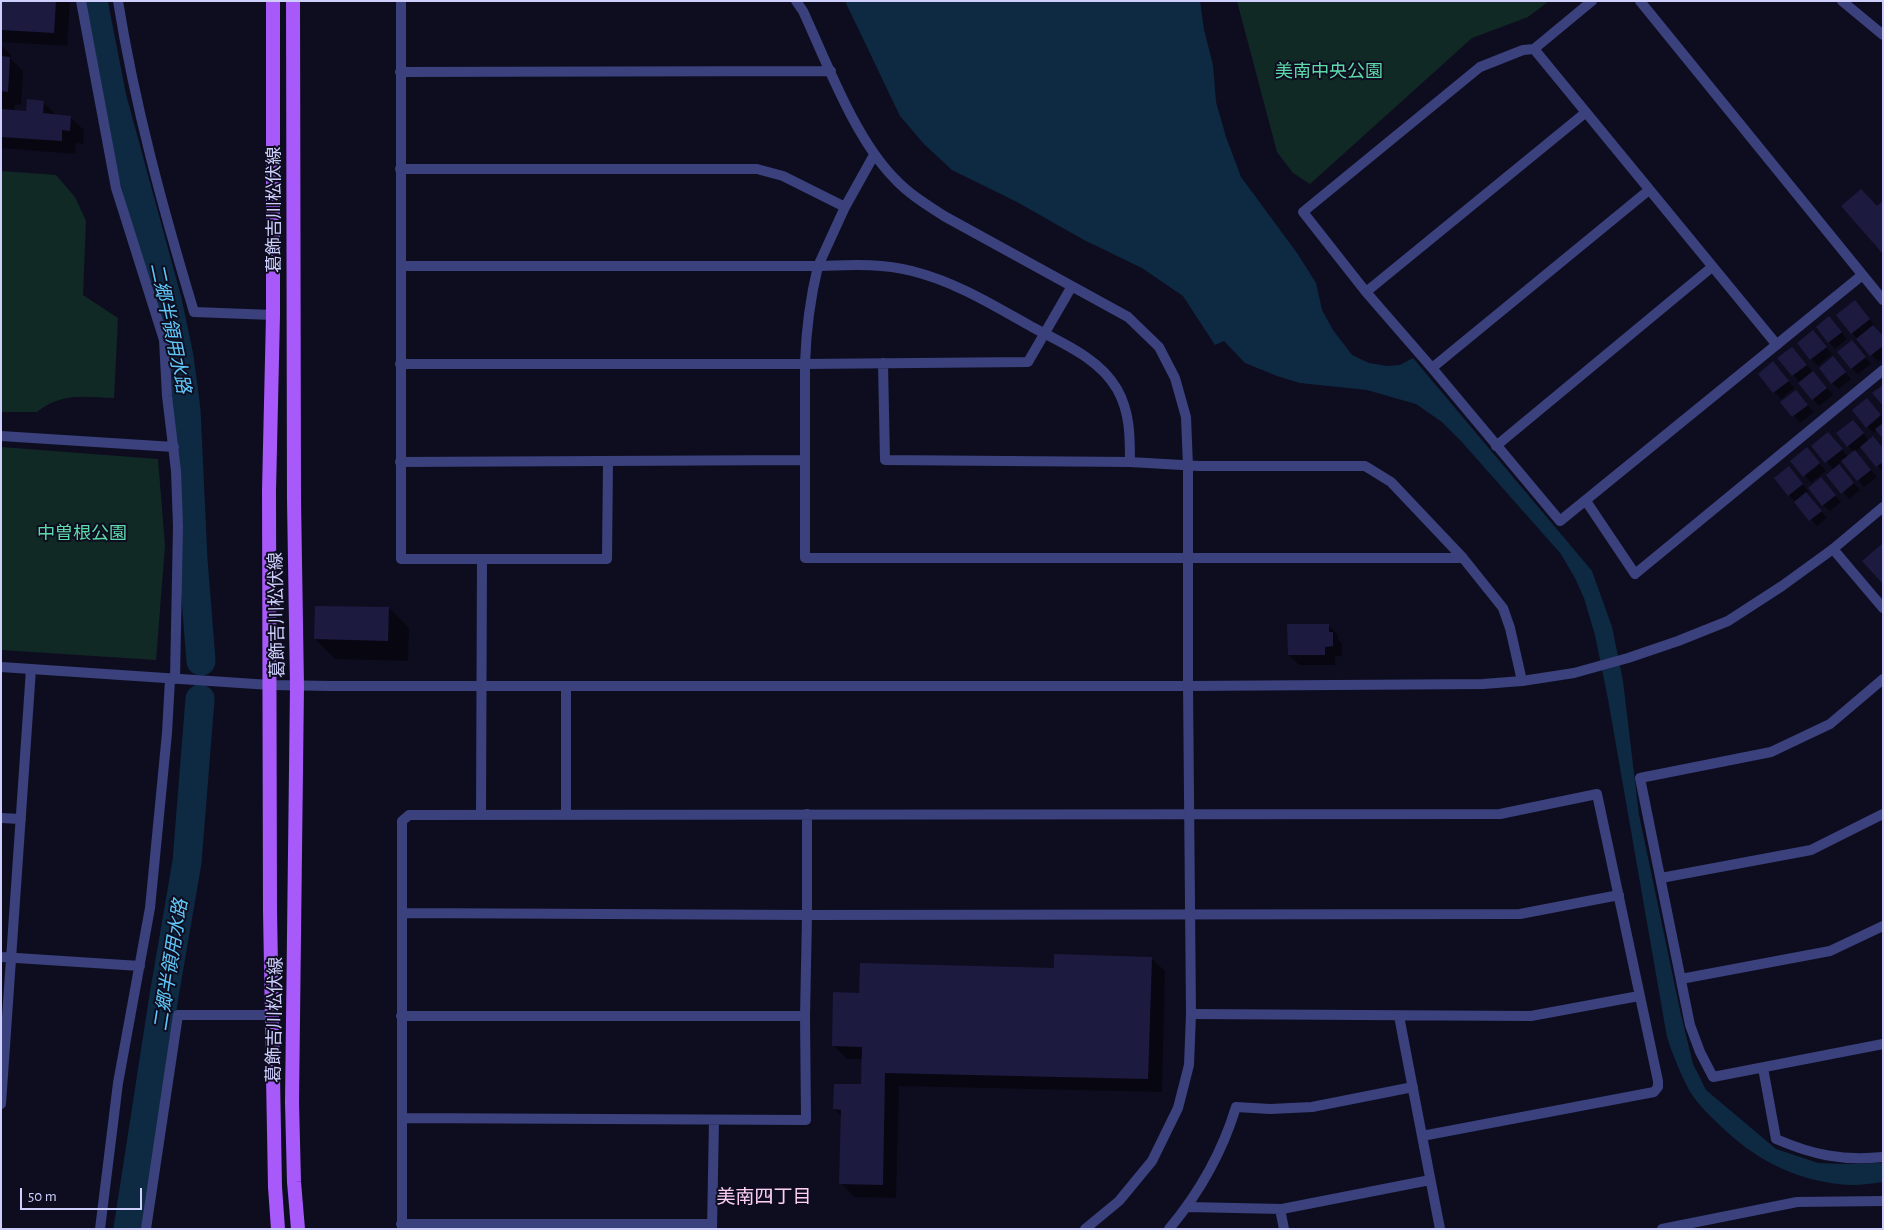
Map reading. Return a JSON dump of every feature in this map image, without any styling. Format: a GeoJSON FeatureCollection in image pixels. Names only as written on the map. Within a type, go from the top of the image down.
{"type":"FeatureCollection","features":[{"type":"Feature","properties":{"kind":"main road","name":"葛飾吉川松伏線"},"geometry":{"type":"LineString","coordinates":[[273,1],[273,315],[269,491],[270,911],[275,1177],[278,1229]]}},
{"type":"Feature","properties":{"kind":"main road","name":"葛飾吉川松伏線"},"geometry":{"type":"LineString","coordinates":[[293,1],[294,500],[297,686],[292,1102],[294,1182],[298,1229]]}},
{"type":"Feature","properties":{"kind":"street"},"geometry":{"type":"LineString","coordinates":[[81,1],[116,188],[164,340],[167,396],[174,447],[178,526],[172,679],[159,827],[150,908],[118,1083],[100,1229]]}},
{"type":"Feature","properties":{"kind":"street"},"geometry":{"type":"LineString","coordinates":[[118,1],[144,133],[159,193],[194,312],[273,315]]}},
{"type":"Feature","properties":{"kind":"street"},"geometry":{"type":"LineString","coordinates":[[401,1],[401,559],[607,559],[608,461]]}},
{"type":"Feature","properties":{"kind":"street"},"geometry":{"type":"LineString","coordinates":[[796,1],[803,11],[846,104],[874,155],[895,180],[920,201],[1128,317],[1159,347],[1175,378],[1186,417],[1188,466],[1188,814],[1191,1014],[1189,1064],[1178,1108],[1152,1161],[1119,1201],[1085,1229]]}},
{"type":"Feature","properties":{"kind":"street"},"geometry":{"type":"LineString","coordinates":[[1592,1],[1534,49],[1523,50],[1480,67],[1303,212],[1366,292],[1560,521],[1861,276]]}},
{"type":"Feature","properties":{"kind":"street"},"geometry":{"type":"LineString","coordinates":[[1640,1],[1861,276],[1883,300]]}},
{"type":"Feature","properties":{"kind":"street"},"geometry":{"type":"LineString","coordinates":[[1842,1],[1883,35]]}},
{"type":"Feature","properties":{"kind":"street"},"geometry":{"type":"LineString","coordinates":[[1534,49],[1777,345]]}},
{"type":"Feature","properties":{"kind":"street"},"geometry":{"type":"LineString","coordinates":[[400,72],[831,71]]}},
{"type":"Feature","properties":{"kind":"street"},"geometry":{"type":"LineString","coordinates":[[1366,292],[1585,112]]}},
{"type":"Feature","properties":{"kind":"street"},"geometry":{"type":"LineString","coordinates":[[874,155],[846,207],[818,266],[810,300],[806,328],[805,364],[805,558],[1463,558]]}},
{"type":"Feature","properties":{"kind":"street"},"geometry":{"type":"LineString","coordinates":[[400,169],[756,169],[783,176],[846,207]]}},
{"type":"Feature","properties":{"kind":"street"},"geometry":{"type":"LineString","coordinates":[[1432,368],[1649,190]]}},
{"type":"Feature","properties":{"kind":"street"},"geometry":{"type":"LineString","coordinates":[[401,266],[857,265],[884,266],[934,278],[970,292],[1097,365],[1116,387],[1128,417],[1130,462]]}},
{"type":"Feature","properties":{"kind":"street"},"geometry":{"type":"LineString","coordinates":[[1496,446],[1712,267]]}},
{"type":"Feature","properties":{"kind":"street"},"geometry":{"type":"LineString","coordinates":[[400,364],[1028,362],[1072,286]]}},
{"type":"Feature","properties":{"kind":"street"},"geometry":{"type":"LineString","coordinates":[[883,363],[885,460],[1130,462],[1188,466],[1365,466],[1391,482],[1463,558],[1503,608],[1510,628],[1522,681]]}},
{"type":"Feature","properties":{"kind":"street"},"geometry":{"type":"LineString","coordinates":[[1586,501],[1636,574],[1883,370]]}},
{"type":"Feature","properties":{"kind":"street"},"geometry":{"type":"LineString","coordinates":[[1,436],[174,447]]}},
{"type":"Feature","properties":{"kind":"street"},"geometry":{"type":"LineString","coordinates":[[400,462],[805,460]]}},
{"type":"Feature","properties":{"kind":"street"},"geometry":{"type":"LineString","coordinates":[[1,667],[297,686],[1443,686],[1522,681],[1574,673],[1628,658],[1728,621],[1782,586],[1833,549],[1883,507]]}},
{"type":"Feature","properties":{"kind":"street"},"geometry":{"type":"LineString","coordinates":[[1833,549],[1883,608]]}},
{"type":"Feature","properties":{"kind":"street"},"geometry":{"type":"LineString","coordinates":[[481,815],[482,559]]}},
{"type":"Feature","properties":{"kind":"street"},"geometry":{"type":"LineString","coordinates":[[1,1104],[6,957],[21,819],[31,669]]}},
{"type":"Feature","properties":{"kind":"street"},"geometry":{"type":"LineString","coordinates":[[1883,679],[1830,724],[1771,752],[1640,778],[1690,1025],[1700,1052],[1713,1077],[1883,1044]]}},
{"type":"Feature","properties":{"kind":"street"},"geometry":{"type":"LineString","coordinates":[[566,687],[566,815]]}},
{"type":"Feature","properties":{"kind":"street"},"geometry":{"type":"LineString","coordinates":[[714,1120],[712,1226],[401,1226],[402,820],[410,815],[1500,814],[1597,794],[1658,1087],[1654,1092],[1422,1136]]}},
{"type":"Feature","properties":{"kind":"street"},"geometry":{"type":"LineString","coordinates":[[402,1118],[806,1120],[807,814]]}},
{"type":"Feature","properties":{"kind":"street"},"geometry":{"type":"LineString","coordinates":[[1661,878],[1810,850],[1883,814]]}},
{"type":"Feature","properties":{"kind":"street"},"geometry":{"type":"LineString","coordinates":[[1,818],[21,819]]}},
{"type":"Feature","properties":{"kind":"street"},"geometry":{"type":"LineString","coordinates":[[402,913],[807,915],[1520,914],[1619,895]]}},
{"type":"Feature","properties":{"kind":"street"},"geometry":{"type":"LineString","coordinates":[[1681,979],[1830,951],[1883,926]]}},
{"type":"Feature","properties":{"kind":"street"},"geometry":{"type":"LineString","coordinates":[[6,957],[140,966]]}},
{"type":"Feature","properties":{"kind":"street"},"geometry":{"type":"LineString","coordinates":[[1191,1014],[1531,1016],[1639,996]]}},
{"type":"Feature","properties":{"kind":"street"},"geometry":{"type":"LineString","coordinates":[[146,1229],[178,1015],[273,1015]]}},
{"type":"Feature","properties":{"kind":"street"},"geometry":{"type":"LineString","coordinates":[[401,1016],[806,1016]]}},
{"type":"Feature","properties":{"kind":"street"},"geometry":{"type":"LineString","coordinates":[[1399,1016],[1440,1229]]}},
{"type":"Feature","properties":{"kind":"street"},"geometry":{"type":"LineString","coordinates":[[1763,1068],[1776,1139],[1815,1154],[1835,1158],[1862,1159],[1883,1157]]}},
{"type":"Feature","properties":{"kind":"street"},"geometry":{"type":"LineString","coordinates":[[1169,1229],[1188,1207],[1201,1187],[1228,1135],[1236,1107],[1270,1109],[1312,1107],[1413,1087]]}},
{"type":"Feature","properties":{"kind":"street"},"geometry":{"type":"LineString","coordinates":[[1188,1207],[1280,1209],[1430,1180]]}},
{"type":"Feature","properties":{"kind":"street"},"geometry":{"type":"LineString","coordinates":[[1662,1229],[1797,1202],[1883,1201]]}},
{"type":"Feature","properties":{"kind":"street"},"geometry":{"type":"LineString","coordinates":[[1280,1209],[1284,1229]]}},
{"type":"Feature","properties":{"kind":"green space","name":"美南中央公園"},"geometry":{"type":"Polygon","coordinates":[[[1237,1],[1549,1],[1528,17],[1472,38],[1310,184],[1293,173],[1277,152],[1237,1]]]}},
{"type":"Feature","properties":{"kind":"green space"},"geometry":{"type":"Polygon","coordinates":[[[1,171],[56,175],[75,197],[86,221],[83,295],[118,318],[114,398],[74,397],[55,401],[37,412],[1,412],[1,171]]]}},
{"type":"Feature","properties":{"kind":"green space","name":"中曽根公園"},"geometry":{"type":"Polygon","coordinates":[[[1,447],[158,459],[165,546],[156,660],[1,650],[1,447]]]}},
{"type":"Feature","properties":{"kind":"water"},"geometry":{"type":"Polygon","coordinates":[[[845,1],[1200,1],[1204,30],[1213,65],[1216,102],[1226,137],[1241,177],[1297,253],[1316,283],[1322,310],[1333,330],[1352,355],[1369,363],[1387,366],[1400,365],[1413,358],[1592,571],[1612,627],[1623,681],[1639,815],[1681,1015],[1693,1064],[1706,1090],[1776,1149],[1818,1163],[1883,1163],[1883,1182],[1856,1185],[1834,1183],[1816,1180],[1783,1169],[1738,1142],[1706,1111],[1689,1090],[1667,1037],[1608,699],[1595,635],[1584,598],[1561,554],[1461,441],[1442,422],[1416,404],[1367,390],[1300,383],[1245,363],[1224,341],[1215,345],[1183,296],[1142,268],[1084,240],[1017,202],[952,170],[924,144],[900,116],[845,1]]]}},
{"type":"Feature","properties":{"kind":"building"},"geometry":{"type":"Polygon","coordinates":[[[1,1],[56,1],[54,33],[1,30],[1,1]]]}},
{"type":"Feature","properties":{"kind":"building"},"geometry":{"type":"Polygon","coordinates":[[[1,56],[10,57],[8,92],[1,91],[1,56]]]}},
{"type":"Feature","properties":{"kind":"building"},"geometry":{"type":"Polygon","coordinates":[[[27,99],[44,101],[43,113],[71,116],[70,131],[62,130],[62,141],[1,137],[1,109],[26,111],[27,99]]]}},
{"type":"Feature","properties":{"kind":"building"},"geometry":{"type":"Polygon","coordinates":[[[1861,189],[1877,206],[1883,201],[1883,254],[1841,206],[1861,189]]]}},
{"type":"Feature","properties":{"kind":"building"},"geometry":{"type":"Polygon","coordinates":[[[1855,300],[1870,319],[1851,334],[1836,315],[1855,300]]]}},
{"type":"Feature","properties":{"kind":"building"},"geometry":{"type":"Polygon","coordinates":[[[1829,316],[1842,332],[1828,343],[1816,327],[1829,316]]]}},
{"type":"Feature","properties":{"kind":"building"},"geometry":{"type":"Polygon","coordinates":[[[1873,325],[1883,336],[1883,346],[1870,356],[1856,339],[1873,325]]]}},
{"type":"Feature","properties":{"kind":"building"},"geometry":{"type":"Polygon","coordinates":[[[1813,330],[1827,347],[1810,360],[1797,343],[1813,330]]]}},
{"type":"Feature","properties":{"kind":"building"},"geometry":{"type":"Polygon","coordinates":[[[1852,340],[1866,357],[1851,369],[1837,352],[1852,340]]]}},
{"type":"Feature","properties":{"kind":"building"},"geometry":{"type":"Polygon","coordinates":[[[1792,347],[1807,365],[1792,376],[1777,358],[1792,347]]]}},
{"type":"Feature","properties":{"kind":"building"},"geometry":{"type":"Polygon","coordinates":[[[1833,356],[1846,372],[1831,384],[1819,368],[1833,356]]]}},
{"type":"Feature","properties":{"kind":"building"},"geometry":{"type":"Polygon","coordinates":[[[1773,361],[1789,381],[1773,393],[1758,374],[1773,361]]]}},
{"type":"Feature","properties":{"kind":"building"},"geometry":{"type":"Polygon","coordinates":[[[1813,371],[1827,388],[1812,400],[1798,383],[1813,371]]]}},
{"type":"Feature","properties":{"kind":"building"},"geometry":{"type":"Polygon","coordinates":[[[1883,385],[1883,406],[1872,393],[1883,385]]]}},
{"type":"Feature","properties":{"kind":"building"},"geometry":{"type":"Polygon","coordinates":[[[1796,390],[1808,405],[1792,417],[1780,402],[1796,390]]]}},
{"type":"Feature","properties":{"kind":"building"},"geometry":{"type":"Polygon","coordinates":[[[1867,398],[1881,415],[1866,428],[1852,410],[1867,398]]]}},
{"type":"Feature","properties":{"kind":"building"},"geometry":{"type":"Polygon","coordinates":[[[1853,420],[1864,433],[1847,447],[1836,433],[1853,420]]]}},
{"type":"Feature","properties":{"kind":"building"},"geometry":{"type":"Polygon","coordinates":[[[1883,423],[1883,439],[1875,429],[1883,423]]]}},
{"type":"Feature","properties":{"kind":"building"},"geometry":{"type":"Polygon","coordinates":[[[1828,432],[1843,449],[1825,463],[1811,446],[1828,432]]]}},
{"type":"Feature","properties":{"kind":"building"},"geometry":{"type":"Polygon","coordinates":[[[1873,436],[1883,448],[1883,462],[1876,467],[1860,447],[1873,436]]]}},
{"type":"Feature","properties":{"kind":"building"},"geometry":{"type":"Polygon","coordinates":[[[1807,447],[1820,463],[1803,477],[1790,461],[1807,447]]]}},
{"type":"Feature","properties":{"kind":"building"},"geometry":{"type":"Polygon","coordinates":[[[1855,450],[1871,470],[1857,481],[1841,461],[1855,450]]]}},
{"type":"Feature","properties":{"kind":"building"},"geometry":{"type":"Polygon","coordinates":[[[1839,464],[1854,483],[1841,494],[1826,475],[1839,464]]]}},
{"type":"Feature","properties":{"kind":"building"},"geometry":{"type":"Polygon","coordinates":[[[1789,466],[1803,484],[1788,496],[1774,478],[1789,466]]]}},
{"type":"Feature","properties":{"kind":"building"},"geometry":{"type":"Polygon","coordinates":[[[1821,477],[1836,495],[1822,506],[1808,488],[1821,477]]]}},
{"type":"Feature","properties":{"kind":"building"},"geometry":{"type":"Polygon","coordinates":[[[1806,492],[1822,511],[1809,521],[1794,502],[1806,492]]]}},
{"type":"Feature","properties":{"kind":"building"},"geometry":{"type":"Polygon","coordinates":[[[1883,543],[1883,584],[1862,561],[1883,543]]]}},
{"type":"Feature","properties":{"kind":"building"},"geometry":{"type":"Polygon","coordinates":[[[315,606],[389,607],[388,641],[314,639],[315,606]]]}},
{"type":"Feature","properties":{"kind":"building"},"geometry":{"type":"Polygon","coordinates":[[[1287,624],[1329,624],[1329,632],[1333,632],[1333,646],[1325,647],[1325,655],[1288,655],[1287,624]]]}},
{"type":"Feature","properties":{"kind":"building"},"geometry":{"type":"Polygon","coordinates":[[[1054,954],[1152,957],[1148,1079],[885,1073],[883,1185],[839,1184],[841,1110],[833,1109],[834,1084],[861,1084],[862,1047],[832,1046],[833,992],[859,993],[860,963],[1054,968],[1054,954]]]}},
{"type":"Feature","properties":{"kind":"waterway","name":"二郷半領用水路"},"geometry":{"type":"LineString","coordinates":[[93,1],[112,98],[167,300],[179,357],[186,410],[193,560],[201,661]]}},
{"type":"Feature","properties":{"kind":"waterway","name":"二郷半領用水路"},"geometry":{"type":"LineString","coordinates":[[128,1229],[187,862],[200,699]]}},
{"type":"Feature","properties":{"kind":"district","name":"美南四丁目"},"geometry":{"type":"Point","coordinates":[764,1197]}}]}
